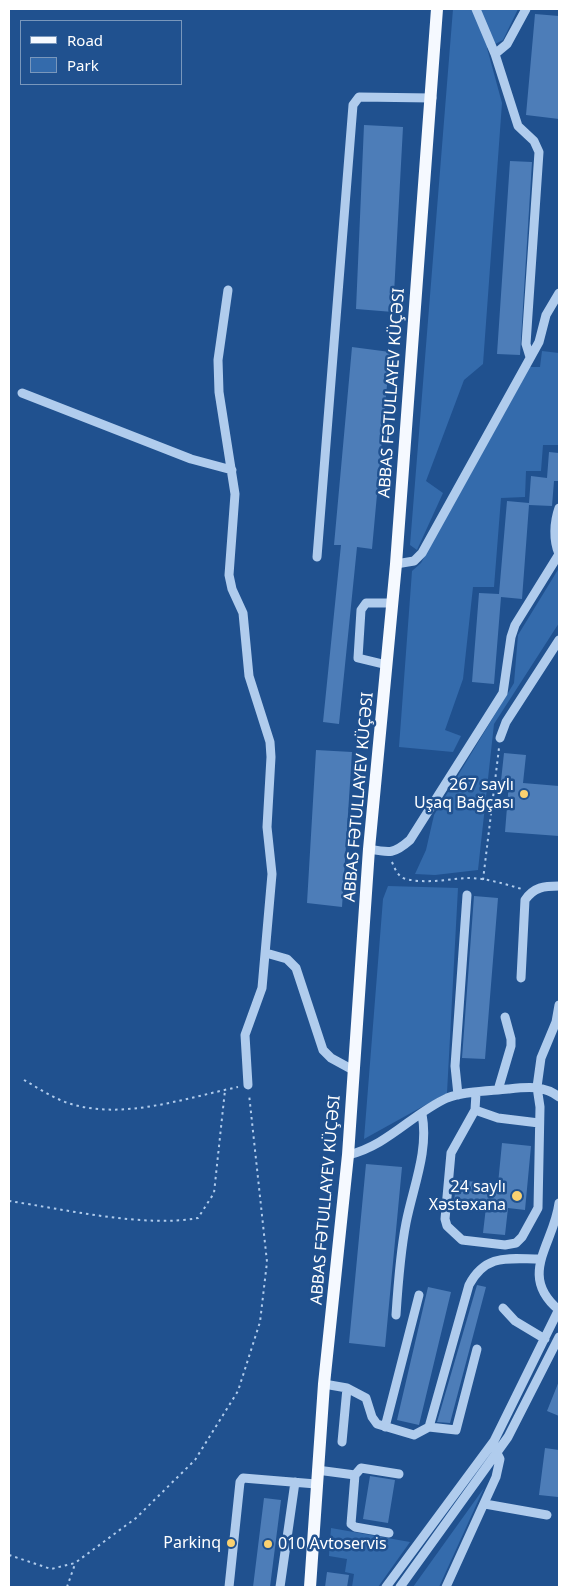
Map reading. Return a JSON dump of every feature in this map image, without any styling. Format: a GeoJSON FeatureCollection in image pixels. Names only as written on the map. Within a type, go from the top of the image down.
{"type":"FeatureCollection","features":[{"type":"Feature","properties":{"kind":"main road","name":"ABBAS FƏTULLAYEV KÜÇƏSI"},"geometry":{"type":"LineString","coordinates":[[310,1587],[324,1384],[348,1155],[369,849],[396,564],[438,9]]}},
{"type":"Feature","properties":{"kind":"street"},"geometry":{"type":"LineString","coordinates":[[476,9],[494,54],[518,126],[534,141],[538,152],[526,344],[530,357]]}},
{"type":"Feature","properties":{"kind":"street"},"geometry":{"type":"LineString","coordinates":[[494,54],[507,44],[526,9]]}},
{"type":"Feature","properties":{"kind":"street"},"geometry":{"type":"LineString","coordinates":[[318,557],[353,105],[359,97],[432,98]]}},
{"type":"Feature","properties":{"kind":"street"},"geometry":{"type":"LineString","coordinates":[[228,290],[218,360],[219,392],[232,470],[235,510],[228,575],[243,613],[248,676],[270,742],[271,757],[267,827],[272,874],[262,988],[245,1035],[248,1085]]}},
{"type":"Feature","properties":{"kind":"street"},"geometry":{"type":"LineString","coordinates":[[396,564],[414,561],[422,553],[539,342],[546,315],[559,293]]}},
{"type":"Feature","properties":{"kind":"street"},"geometry":{"type":"LineString","coordinates":[[22,392],[191,459],[232,470]]}},
{"type":"Feature","properties":{"kind":"street"},"geometry":{"type":"LineString","coordinates":[[369,849],[388,853],[399,850],[410,840],[496,706],[503,693],[511,637],[515,624],[559,553],[555,536],[556,518],[559,508]]}},
{"type":"Feature","properties":{"kind":"street"},"geometry":{"type":"LineString","coordinates":[[386,665],[358,658],[361,618],[363,606],[366,603],[392,603]]}},
{"type":"Feature","properties":{"kind":"street"},"geometry":{"type":"LineString","coordinates":[[500,738],[506,722],[559,640]]}},
{"type":"Feature","properties":{"kind":"street"},"geometry":{"type":"LineString","coordinates":[[520,978],[525,900],[531,892],[540,887],[559,886]]}},
{"type":"Feature","properties":{"kind":"street"},"geometry":{"type":"LineString","coordinates":[[458,1095],[455,1066],[467,895]]}},
{"type":"Feature","properties":{"kind":"street"},"geometry":{"type":"LineString","coordinates":[[266,953],[287,960],[296,968],[323,1050],[331,1058],[353,1070]]}},
{"type":"Feature","properties":{"kind":"street"},"geometry":{"type":"LineString","coordinates":[[476,1093],[475,1110],[455,1144],[450,1162],[445,1219],[447,1226],[462,1240],[505,1245],[516,1242],[522,1237],[539,1203],[540,1107],[537,1087],[541,1058],[558,1020],[559,1005]]}},
{"type":"Feature","properties":{"kind":"street"},"geometry":{"type":"LineString","coordinates":[[498,1090],[511,1039],[505,1017]]}},
{"type":"Feature","properties":{"kind":"street"},"geometry":{"type":"LineString","coordinates":[[348,1155],[360,1152],[382,1141],[448,1098],[458,1095],[537,1087],[552,1092],[559,1097]]}},
{"type":"Feature","properties":{"kind":"street"},"geometry":{"type":"LineString","coordinates":[[475,1110],[498,1118],[539,1122]]}},
{"type":"Feature","properties":{"kind":"street"},"geometry":{"type":"LineString","coordinates":[[396,1315],[402,1245],[424,1147],[422,1114]]}},
{"type":"Feature","properties":{"kind":"street"},"geometry":{"type":"LineString","coordinates":[[386,1587],[503,1426],[559,1310],[543,1293],[540,1284],[540,1260],[556,1221],[559,1203]]}},
{"type":"Feature","properties":{"kind":"street"},"geometry":{"type":"LineString","coordinates":[[429,1427],[469,1285],[475,1274],[480,1267],[498,1260],[540,1260]]}},
{"type":"Feature","properties":{"kind":"street"},"geometry":{"type":"LineString","coordinates":[[385,1427],[419,1295]]}},
{"type":"Feature","properties":{"kind":"street"},"geometry":{"type":"LineString","coordinates":[[503,1308],[515,1321],[545,1339]]}},
{"type":"Feature","properties":{"kind":"street"},"geometry":{"type":"LineString","coordinates":[[400,1587],[508,1438],[559,1337]]}},
{"type":"Feature","properties":{"kind":"street"},"geometry":{"type":"LineString","coordinates":[[324,1384],[347,1388],[366,1398],[372,1417],[377,1424],[385,1427],[414,1435],[429,1427],[456,1430],[477,1349]]}},
{"type":"Feature","properties":{"kind":"street"},"geometry":{"type":"LineString","coordinates":[[540,1349],[559,1361]]}},
{"type":"Feature","properties":{"kind":"street"},"geometry":{"type":"LineString","coordinates":[[342,1442],[347,1388]]}},
{"type":"Feature","properties":{"kind":"street"},"geometry":{"type":"LineString","coordinates":[[446,1587],[485,1504],[499,1467],[498,1452],[490,1446]]}},
{"type":"Feature","properties":{"kind":"street"},"geometry":{"type":"LineString","coordinates":[[389,1533],[355,1527],[351,1524],[356,1475],[361,1468],[399,1474]]}},
{"type":"Feature","properties":{"kind":"street"},"geometry":{"type":"LineString","coordinates":[[318,1470],[356,1475]]}},
{"type":"Feature","properties":{"kind":"street"},"geometry":{"type":"LineString","coordinates":[[229,1587],[240,1482],[243,1478],[249,1476],[316,1484]]}},
{"type":"Feature","properties":{"kind":"street"},"geometry":{"type":"LineString","coordinates":[[280,1587],[295,1482]]}},
{"type":"Feature","properties":{"kind":"street"},"geometry":{"type":"LineString","coordinates":[[485,1504],[547,1515]]}},
{"type":"Feature","properties":{"kind":"path"},"geometry":{"type":"LineString","coordinates":[[483,880],[500,738]]}},
{"type":"Feature","properties":{"kind":"path"},"geometry":{"type":"LineString","coordinates":[[388,853],[400,876],[406,879],[497,881],[531,892]]}},
{"type":"Feature","properties":{"kind":"path"},"geometry":{"type":"LineString","coordinates":[[9,1555],[51,1569],[76,1563],[136,1518],[195,1460],[238,1391],[260,1322],[267,1262],[248,1085],[135,1108],[102,1109],[68,1103],[24,1080]]}},
{"type":"Feature","properties":{"kind":"path"},"geometry":{"type":"LineString","coordinates":[[9,1201],[119,1217],[181,1221],[198,1218],[214,1193],[225,1090]]}},
{"type":"Feature","properties":{"kind":"path"},"geometry":{"type":"LineString","coordinates":[[67,1587],[76,1563]]}},
{"type":"Feature","properties":{"kind":"green space"},"geometry":{"type":"Polygon","coordinates":[[[453,9],[518,9],[503,40],[487,48],[502,103],[483,364],[464,380],[426,481],[443,493],[417,550],[410,545],[453,9]]]}},
{"type":"Feature","properties":{"kind":"green space"},"geometry":{"type":"Polygon","coordinates":[[[542,351],[559,353],[559,445],[543,445],[541,471],[526,471],[525,497],[501,498],[494,587],[473,587],[463,679],[445,730],[461,736],[453,752],[399,747],[412,571],[421,563],[530,367],[540,367],[542,351]]]}},
{"type":"Feature","properties":{"kind":"green space"},"geometry":{"type":"Polygon","coordinates":[[[559,568],[559,623],[494,724],[478,870],[435,875],[415,874],[426,850],[434,815],[514,683],[518,635],[559,568]]]}},
{"type":"Feature","properties":{"kind":"green space"},"geometry":{"type":"Polygon","coordinates":[[[388,886],[458,888],[447,1093],[364,1139],[383,899],[388,886]]]}},
{"type":"Feature","properties":{"kind":"green space"},"geometry":{"type":"Polygon","coordinates":[[[484,1488],[439,1587],[413,1587],[484,1488]]]}},
{"type":"Feature","properties":{"kind":"green space"},"geometry":{"type":"Polygon","coordinates":[[[331,1528],[410,1542],[378,1587],[352,1587],[354,1574],[345,1572],[347,1559],[329,1556],[331,1528]]]}},
{"type":"Feature","properties":{"kind":"building"},"geometry":{"type":"Polygon","coordinates":[[[535,14],[559,16],[559,119],[526,115],[535,14]]]}},
{"type":"Feature","properties":{"kind":"building"},"geometry":{"type":"Polygon","coordinates":[[[364,125],[403,127],[393,312],[356,309],[364,125]]]}},
{"type":"Feature","properties":{"kind":"building"},"geometry":{"type":"Polygon","coordinates":[[[510,161],[532,162],[520,355],[497,354],[510,161]]]}},
{"type":"Feature","properties":{"kind":"building"},"geometry":{"type":"Polygon","coordinates":[[[352,347],[390,352],[372,549],[357,547],[339,724],[323,722],[341,545],[334,545],[352,347]]]}},
{"type":"Feature","properties":{"kind":"building"},"geometry":{"type":"Polygon","coordinates":[[[549,452],[559,453],[559,481],[554,481],[552,506],[529,505],[522,599],[501,597],[494,684],[472,682],[479,593],[499,594],[507,501],[529,503],[531,476],[547,478],[549,452]]]}},
{"type":"Feature","properties":{"kind":"building"},"geometry":{"type":"Polygon","coordinates":[[[316,750],[352,752],[342,907],[307,903],[316,750]]]}},
{"type":"Feature","properties":{"kind":"building"},"geometry":{"type":"Polygon","coordinates":[[[504,753],[526,755],[523,783],[559,786],[559,836],[505,832],[509,782],[501,781],[504,753]]]}},
{"type":"Feature","properties":{"kind":"building"},"geometry":{"type":"Polygon","coordinates":[[[474,896],[498,898],[485,1059],[462,1058],[474,896]]]}},
{"type":"Feature","properties":{"kind":"building"},"geometry":{"type":"Polygon","coordinates":[[[502,1143],[531,1146],[525,1210],[508,1208],[505,1235],[483,1233],[486,1207],[454,1204],[456,1180],[498,1184],[502,1143]]]}},
{"type":"Feature","properties":{"kind":"building"},"geometry":{"type":"Polygon","coordinates":[[[366,1164],[402,1167],[385,1347],[349,1343],[366,1164]]]}},
{"type":"Feature","properties":{"kind":"building"},"geometry":{"type":"Polygon","coordinates":[[[477,1285],[486,1287],[450,1423],[437,1422],[477,1285]]]}},
{"type":"Feature","properties":{"kind":"building"},"geometry":{"type":"Polygon","coordinates":[[[428,1287],[451,1292],[419,1425],[397,1420],[428,1287]]]}},
{"type":"Feature","properties":{"kind":"building"},"geometry":{"type":"Polygon","coordinates":[[[559,1381],[559,1416],[547,1411],[559,1381]]]}},
{"type":"Feature","properties":{"kind":"building"},"geometry":{"type":"Polygon","coordinates":[[[545,1448],[559,1450],[558,1497],[539,1495],[545,1448]]]}},
{"type":"Feature","properties":{"kind":"building"},"geometry":{"type":"Polygon","coordinates":[[[370,1476],[395,1480],[388,1523],[363,1519],[370,1476]]]}},
{"type":"Feature","properties":{"kind":"building"},"geometry":{"type":"Polygon","coordinates":[[[264,1498],[281,1500],[270,1587],[253,1587],[264,1498]]]}},
{"type":"Feature","properties":{"kind":"building"},"geometry":{"type":"Polygon","coordinates":[[[327,1572],[349,1575],[347,1587],[325,1587],[327,1572]]]}},
{"type":"Feature","properties":{"kind":"place","name":"267 saylı Uşaq Bağçası"},"geometry":{"type":"Point","coordinates":[524,794]}},
{"type":"Feature","properties":{"kind":"place","name":"24 saylı Xəstəxana"},"geometry":{"type":"Point","coordinates":[517,1196]}},
{"type":"Feature","properties":{"kind":"place","name":"Parkinq"},"geometry":{"type":"Point","coordinates":[231,1543]}},
{"type":"Feature","properties":{"kind":"place","name":"010 Avtoservis"},"geometry":{"type":"Point","coordinates":[268,1544]}}]}
